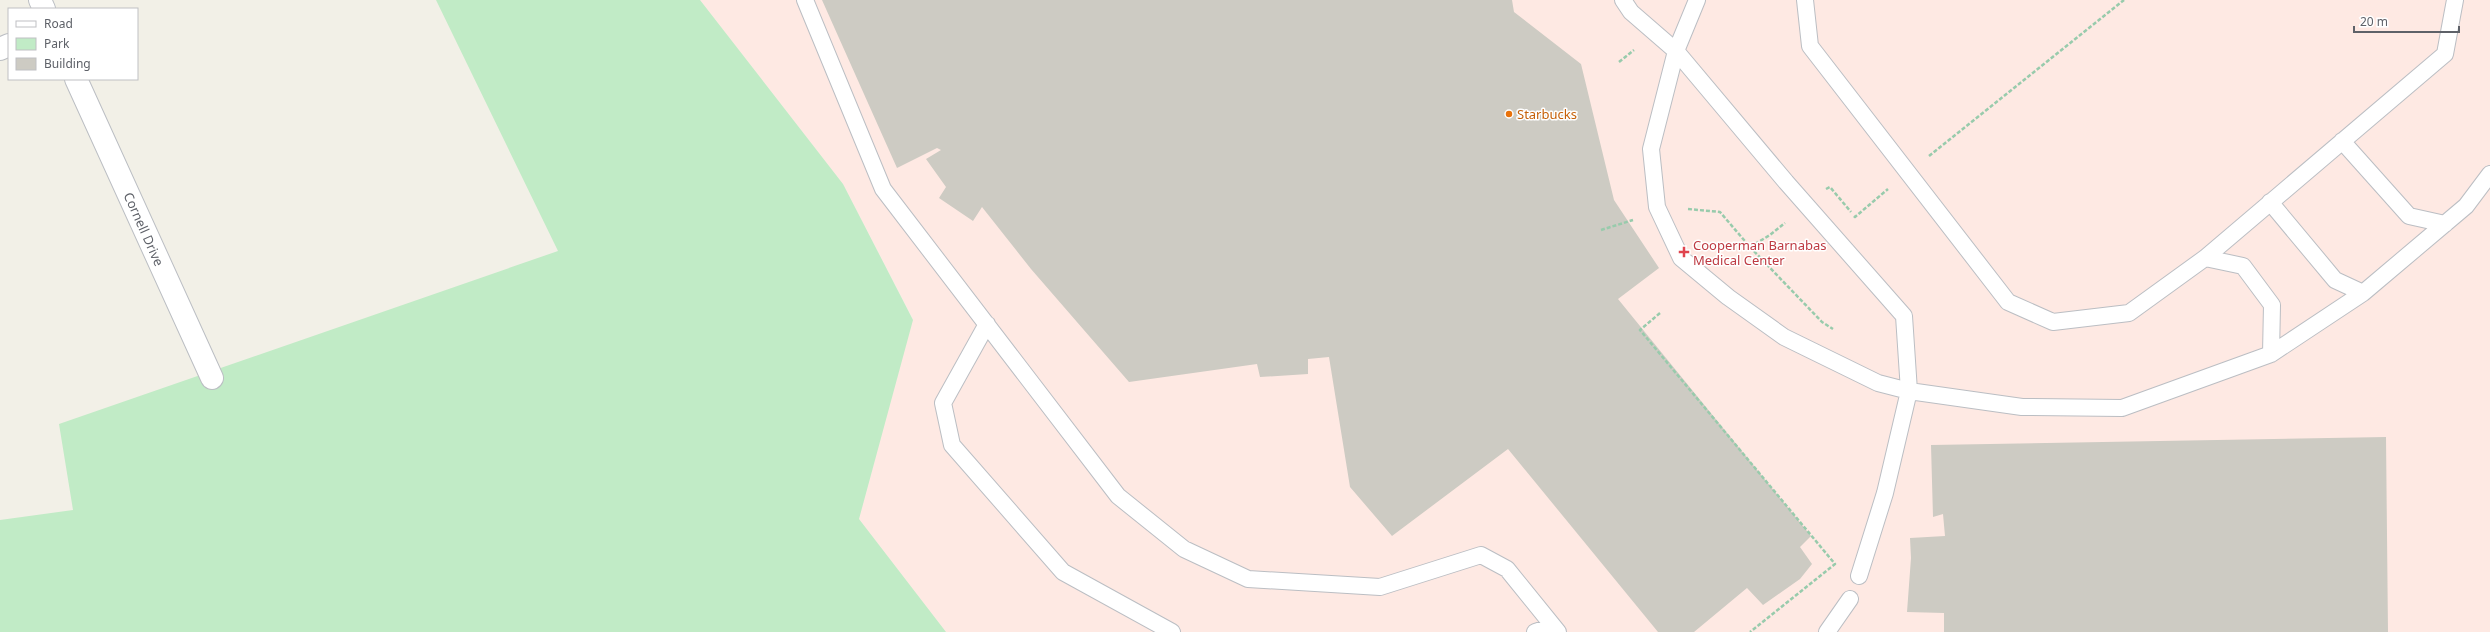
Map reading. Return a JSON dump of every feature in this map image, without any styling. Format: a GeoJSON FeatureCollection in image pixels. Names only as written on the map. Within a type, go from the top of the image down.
{"type":"FeatureCollection","features":[{"type":"Feature","properties":{"kind":"street","name":"Cornell Drive"},"geometry":{"type":"LineString","coordinates":[[76,80],[212,378]]}},
{"type":"Feature","properties":{"kind":"lane"},"geometry":{"type":"LineString","coordinates":[[805,0],[883,189],[1118,496],[1184,549],[1248,579],[1380,586],[1481,555],[1507,568],[1555,629],[1535,632]]}},
{"type":"Feature","properties":{"kind":"lane"},"geometry":{"type":"LineString","coordinates":[[1623,0],[1631,12],[1676,51],[1806,206],[1904,316],[1908,391],[1885,493],[1859,576]]}},
{"type":"Feature","properties":{"kind":"lane"},"geometry":{"type":"LineString","coordinates":[[1696,0],[1676,51],[1651,149],[1660,212],[1681,258],[1728,297],[1778,333],[1878,383],[1908,391],[2022,407],[2122,408],[2271,354],[2362,293],[2466,206],[2490,174]]}},
{"type":"Feature","properties":{"kind":"lane"},"geometry":{"type":"LineString","coordinates":[[1805,0],[1810,46],[2008,302],[2053,322],[2129,313],[2204,258],[2445,54],[2455,0]]}},
{"type":"Feature","properties":{"kind":"lane"},"geometry":{"type":"LineString","coordinates":[[2342,141],[2409,216],[2445,224]]}},
{"type":"Feature","properties":{"kind":"lane"},"geometry":{"type":"LineString","coordinates":[[2270,202],[2335,280],[2362,293]]}},
{"type":"Feature","properties":{"kind":"lane"},"geometry":{"type":"LineString","coordinates":[[2204,258],[2243,266],[2272,305],[2271,354]]}},
{"type":"Feature","properties":{"kind":"lane"},"geometry":{"type":"LineString","coordinates":[[987,324],[943,403],[952,445],[1062,572],[1172,632]]}},
{"type":"Feature","properties":{"kind":"lane"},"geometry":{"type":"LineString","coordinates":[[1827,632],[1850,599]]}},
{"type":"Feature","properties":{"kind":"path"},"geometry":{"type":"LineString","coordinates":[[1750,247],[1770,235],[1830,187],[1855,217],[2124,0]]}},
{"type":"Feature","properties":{"kind":"path"},"geometry":{"type":"LineString","coordinates":[[1601,230],[1673,208],[1720,212],[1750,247],[1822,322],[1835,330]]}},
{"type":"Feature","properties":{"kind":"path"},"geometry":{"type":"LineString","coordinates":[[1660,313],[1640,330],[1835,564],[1750,632]]}},
{"type":"Feature","properties":{"kind":"shaded area","name":"Cooperman Barnabas Medical Center"},"geometry":{"type":"Polygon","coordinates":[[[700,0],[2490,0],[2490,632],[946,632],[859,519],[913,319],[843,184],[700,0]]]}},
{"type":"Feature","properties":{"kind":"green space"},"geometry":{"type":"Polygon","coordinates":[[[436,0],[700,0],[843,184],[913,320],[859,519],[946,632],[0,632],[0,520],[73,510],[59,424],[558,251],[436,0]]]}},
{"type":"Feature","properties":{"kind":"building","name":"Cooperman Barnabas Medical Center"},"geometry":{"type":"Polygon","coordinates":[[[822,0],[1512,0],[1514,12],[1581,64],[1614,200],[1659,268],[1618,299],[1811,536],[1800,547],[1812,564],[1800,579],[1763,605],[1747,588],[1694,632],[1658,632],[1508,449],[1392,536],[1350,487],[1329,357],[1308,359],[1308,374],[1260,377],[1257,364],[1129,382],[1031,269],[982,207],[973,221],[939,198],[946,187],[926,159],[941,150],[937,148],[897,168],[822,0]]]}},
{"type":"Feature","properties":{"kind":"building"},"geometry":{"type":"Polygon","coordinates":[[[2386,437],[2388,632],[1944,632],[1944,613],[1907,612],[1911,558],[1910,538],[1945,536],[1943,514],[1933,517],[1931,445],[2386,437]]]}},
{"type":"Feature","properties":{"kind":"place","name":"Starbucks"},"geometry":{"type":"Point","coordinates":[1509,114]}},
{"type":"Feature","properties":{"kind":"place","name":"Cooperman Barnabas Medical Center"},"geometry":{"type":"Point","coordinates":[1684,252]}}]}
